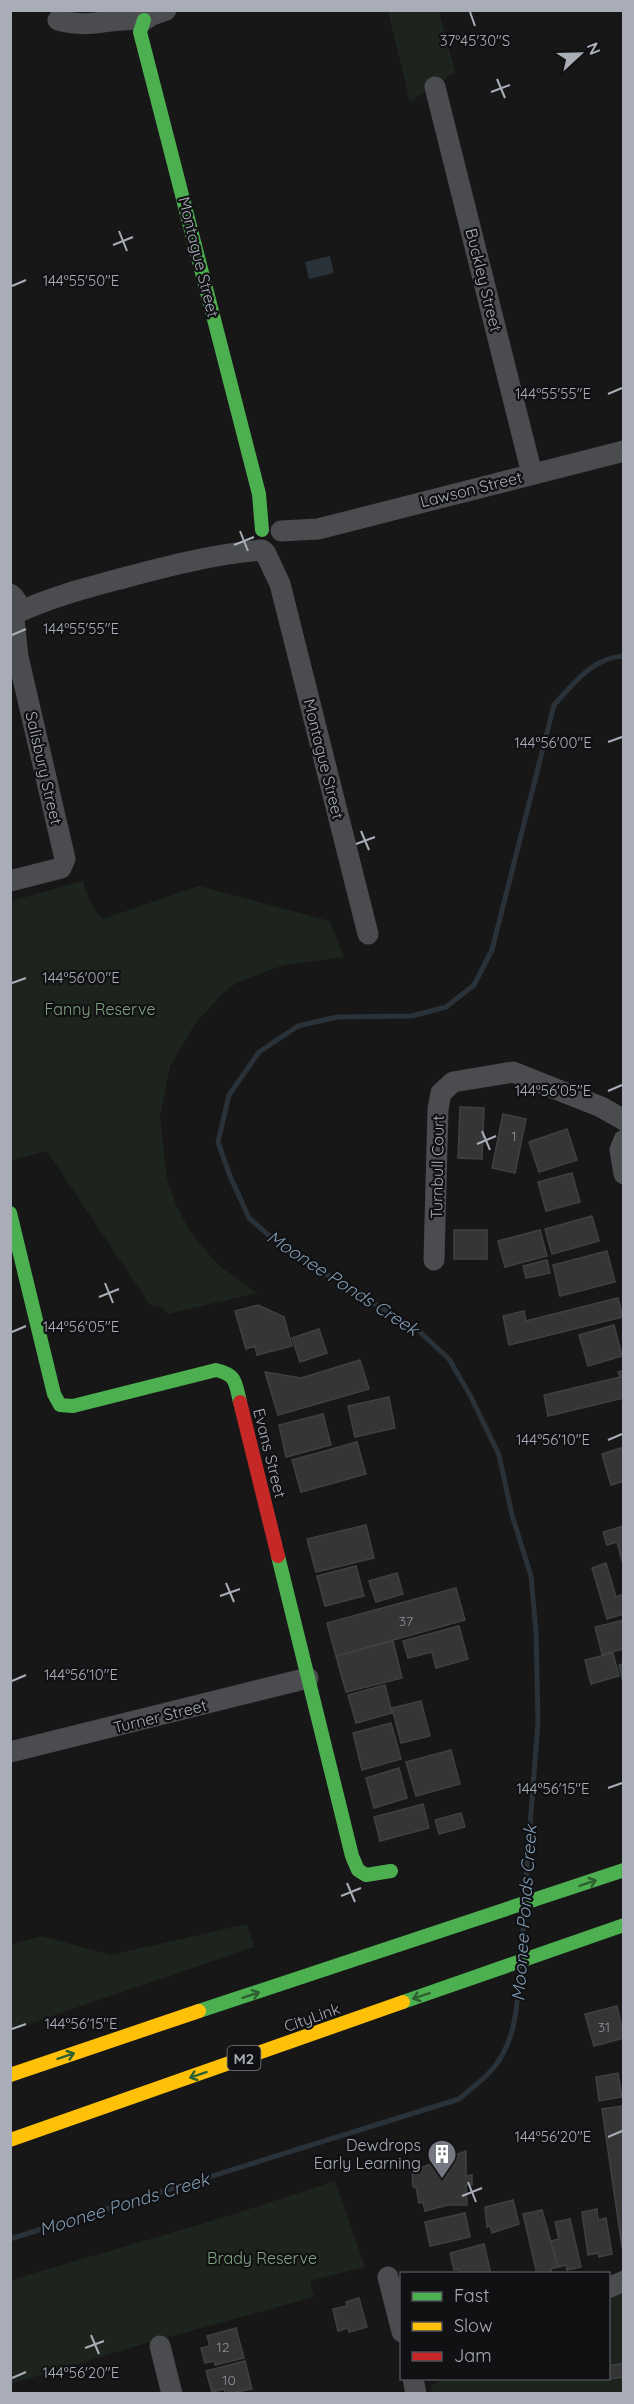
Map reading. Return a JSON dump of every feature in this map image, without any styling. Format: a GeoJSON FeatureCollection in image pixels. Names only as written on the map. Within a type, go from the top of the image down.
{"type":"FeatureCollection","features":[{"type":"Feature","properties":{"kind":"main road","name":"Montague Street"},"geometry":{"type":"LineString","coordinates":[[144,20],[140,32],[259,494]]}},
{"type":"Feature","properties":{"kind":"main road","name":"Evans Street"},"geometry":{"type":"LineString","coordinates":[[10,1213],[54,1394],[60,1405],[73,1406],[216,1370],[229,1373],[234,1378],[356,1869],[366,1876],[391,1871]]}},
{"type":"Feature","properties":{"kind":"main road"},"geometry":{"type":"LineString","coordinates":[[10,2075],[467,1925],[624,1870]]}},
{"type":"Feature","properties":{"kind":"main road","name":"CityLink"},"geometry":{"type":"LineString","coordinates":[[10,2140],[624,1925]]}},
{"type":"Feature","properties":{"kind":"street"},"geometry":{"type":"LineString","coordinates":[[58,20],[73,25],[87,25],[127,18],[144,20],[166,10]]}},
{"type":"Feature","properties":{"kind":"street","name":"Buckley Street"},"geometry":{"type":"LineString","coordinates":[[435,87],[532,474]]}},
{"type":"Feature","properties":{"kind":"street","name":"Lawson Street"},"geometry":{"type":"LineString","coordinates":[[14,609],[50,597],[624,451]]}},
{"type":"Feature","properties":{"kind":"street","name":"Montague Street"},"geometry":{"type":"LineString","coordinates":[[259,494],[368,934]]}},
{"type":"Feature","properties":{"kind":"street","name":"Salisbury Street"},"geometry":{"type":"LineString","coordinates":[[10,881],[61,868],[65,859],[14,649],[14,609]]}},
{"type":"Feature","properties":{"kind":"street","name":"Turnbull Court"},"geometry":{"type":"LineString","coordinates":[[434,1260],[438,1109],[441,1093],[446,1086],[465,1078],[513,1072],[601,1107],[624,1120]]}},
{"type":"Feature","properties":{"kind":"street"},"geometry":{"type":"LineString","coordinates":[[624,1140],[621,1150],[624,1174]]}},
{"type":"Feature","properties":{"kind":"street","name":"Turner Street"},"geometry":{"type":"LineString","coordinates":[[10,1752],[308,1678]]}},
{"type":"Feature","properties":{"kind":"street"},"geometry":{"type":"LineString","coordinates":[[388,2277],[400,2324]]}},
{"type":"Feature","properties":{"kind":"street"},"geometry":{"type":"LineString","coordinates":[[610,2288],[624,2281]]}},
{"type":"Feature","properties":{"kind":"street"},"geometry":{"type":"LineString","coordinates":[[160,2346],[172,2394]]}},
{"type":"Feature","properties":{"kind":"green space"},"geometry":{"type":"Polygon","coordinates":[[[388,11],[439,11],[455,72],[410,102],[388,11]]]}},
{"type":"Feature","properties":{"kind":"green space","name":"Fanny Reserve"},"geometry":{"type":"Polygon","coordinates":[[[83,881],[93,907],[103,919],[199,886],[330,921],[344,957],[284,965],[238,982],[223,993],[195,1024],[170,1066],[160,1117],[167,1179],[177,1207],[191,1233],[217,1264],[257,1293],[168,1314],[160,1307],[150,1305],[47,1151],[11,1160],[11,901],[83,881]]]}},
{"type":"Feature","properties":{"kind":"green space"},"geometry":{"type":"Polygon","coordinates":[[[247,1924],[254,1947],[11,2030],[11,1944],[42,1936],[111,1955],[247,1924]]]}},
{"type":"Feature","properties":{"kind":"green space","name":"Brady Reserve"},"geometry":{"type":"Polygon","coordinates":[[[335,2181],[365,2267],[310,2281],[314,2297],[150,2342],[11,2384],[11,2280],[225,2217],[335,2181]]]}},
{"type":"Feature","properties":{"kind":"green space"},"geometry":{"type":"Polygon","coordinates":[[[623,2290],[623,2393],[433,2394],[431,2386],[442,2380],[610,2380],[610,2297],[623,2290]]]}},
{"type":"Feature","properties":{"kind":"shaded area"},"geometry":{"type":"Polygon","coordinates":[[[330,256],[334,273],[309,279],[305,262],[330,256]]]}},
{"type":"Feature","properties":{"kind":"building"},"geometry":{"type":"Polygon","coordinates":[[[460,1107],[484,1108],[482,1159],[458,1158],[460,1107]]]}},
{"type":"Feature","properties":{"kind":"building"},"geometry":{"type":"Polygon","coordinates":[[[503,1114],[526,1119],[515,1173],[492,1168],[503,1114]]]}},
{"type":"Feature","properties":{"kind":"building"},"geometry":{"type":"Polygon","coordinates":[[[567,1129],[577,1160],[539,1172],[529,1142],[567,1129]]]}},
{"type":"Feature","properties":{"kind":"building"},"geometry":{"type":"Polygon","coordinates":[[[572,1173],[580,1202],[546,1211],[538,1182],[572,1173]]]}},
{"type":"Feature","properties":{"kind":"building"},"geometry":{"type":"Polygon","coordinates":[[[592,1216],[599,1241],[552,1254],[545,1229],[592,1216]]]}},
{"type":"Feature","properties":{"kind":"building"},"geometry":{"type":"Polygon","coordinates":[[[454,1230],[487,1230],[487,1259],[454,1259],[454,1230]]]}},
{"type":"Feature","properties":{"kind":"building"},"geometry":{"type":"Polygon","coordinates":[[[540,1230],[547,1256],[505,1267],[498,1241],[540,1230]]]}},
{"type":"Feature","properties":{"kind":"building"},"geometry":{"type":"Polygon","coordinates":[[[607,1251],[615,1282],[560,1296],[553,1265],[607,1251]]]}},
{"type":"Feature","properties":{"kind":"building"},"geometry":{"type":"Polygon","coordinates":[[[547,1260],[550,1273],[526,1278],[523,1266],[547,1260]]]}},
{"type":"Feature","properties":{"kind":"building"},"geometry":{"type":"Polygon","coordinates":[[[618,1298],[623,1317],[509,1345],[503,1316],[524,1311],[526,1321],[618,1298]]]}},
{"type":"Feature","properties":{"kind":"building"},"geometry":{"type":"Polygon","coordinates":[[[258,1305],[284,1317],[292,1346],[257,1355],[255,1346],[246,1349],[235,1311],[258,1305]]]}},
{"type":"Feature","properties":{"kind":"building"},"geometry":{"type":"Polygon","coordinates":[[[614,1325],[622,1356],[588,1366],[579,1335],[614,1325]]]}},
{"type":"Feature","properties":{"kind":"building"},"geometry":{"type":"Polygon","coordinates":[[[319,1329],[327,1353],[300,1362],[292,1338],[319,1329]]]}},
{"type":"Feature","properties":{"kind":"building"},"geometry":{"type":"Polygon","coordinates":[[[360,1360],[369,1389],[278,1415],[265,1372],[301,1378],[360,1360]]]}},
{"type":"Feature","properties":{"kind":"building"},"geometry":{"type":"Polygon","coordinates":[[[624,1370],[624,1398],[548,1416],[544,1395],[620,1377],[618,1372],[624,1370]]]}},
{"type":"Feature","properties":{"kind":"building"},"geometry":{"type":"Polygon","coordinates":[[[389,1397],[395,1428],[355,1437],[348,1406],[389,1397]]]}},
{"type":"Feature","properties":{"kind":"building"},"geometry":{"type":"Polygon","coordinates":[[[323,1414],[331,1445],[286,1457],[279,1425],[323,1414]]]}},
{"type":"Feature","properties":{"kind":"building"},"geometry":{"type":"Polygon","coordinates":[[[357,1442],[366,1474],[301,1492],[292,1460],[357,1442]]]}},
{"type":"Feature","properties":{"kind":"building"},"geometry":{"type":"Polygon","coordinates":[[[624,1447],[624,1481],[611,1485],[602,1454],[624,1447]]]}},
{"type":"Feature","properties":{"kind":"building"},"geometry":{"type":"Polygon","coordinates":[[[366,1525],[374,1558],[316,1572],[307,1539],[366,1525]]]}},
{"type":"Feature","properties":{"kind":"building"},"geometry":{"type":"Polygon","coordinates":[[[624,1526],[624,1560],[622,1561],[617,1542],[607,1545],[603,1532],[624,1526]]]}},
{"type":"Feature","properties":{"kind":"building"},"geometry":{"type":"Polygon","coordinates":[[[606,1563],[616,1597],[624,1594],[624,1614],[607,1619],[592,1568],[606,1563]]]}},
{"type":"Feature","properties":{"kind":"building"},"geometry":{"type":"Polygon","coordinates":[[[356,1566],[364,1596],[325,1606],[317,1576],[356,1566]]]}},
{"type":"Feature","properties":{"kind":"building"},"geometry":{"type":"Polygon","coordinates":[[[397,1573],[403,1594],[376,1602],[369,1581],[397,1573]]]}},
{"type":"Feature","properties":{"kind":"building"},"geometry":{"type":"Polygon","coordinates":[[[456,1588],[465,1620],[336,1656],[327,1623],[456,1588]]]}},
{"type":"Feature","properties":{"kind":"building"},"geometry":{"type":"Polygon","coordinates":[[[624,1620],[624,1649],[602,1654],[595,1627],[624,1620]]]}},
{"type":"Feature","properties":{"kind":"building"},"geometry":{"type":"Polygon","coordinates":[[[459,1626],[468,1659],[436,1668],[432,1652],[408,1658],[403,1641],[459,1626]]]}},
{"type":"Feature","properties":{"kind":"building"},"geometry":{"type":"Polygon","coordinates":[[[393,1641],[402,1678],[346,1692],[336,1656],[393,1641]]]}},
{"type":"Feature","properties":{"kind":"building"},"geometry":{"type":"Polygon","coordinates":[[[613,1653],[619,1676],[591,1684],[585,1660],[613,1653]]]}},
{"type":"Feature","properties":{"kind":"building"},"geometry":{"type":"Polygon","coordinates":[[[624,1664],[624,1682],[623,1682],[619,1665],[624,1664]]]}},
{"type":"Feature","properties":{"kind":"building"},"geometry":{"type":"Polygon","coordinates":[[[385,1685],[392,1713],[356,1723],[348,1695],[385,1685]]]}},
{"type":"Feature","properties":{"kind":"building"},"geometry":{"type":"Polygon","coordinates":[[[421,1701],[430,1736],[401,1743],[392,1708],[421,1701]]]}},
{"type":"Feature","properties":{"kind":"building"},"geometry":{"type":"Polygon","coordinates":[[[391,1723],[401,1759],[362,1770],[353,1733],[391,1723]]]}},
{"type":"Feature","properties":{"kind":"building"},"geometry":{"type":"Polygon","coordinates":[[[451,1750],[460,1784],[416,1796],[406,1762],[451,1750]]]}},
{"type":"Feature","properties":{"kind":"building"},"geometry":{"type":"Polygon","coordinates":[[[399,1768],[407,1798],[374,1808],[366,1778],[399,1768]]]}},
{"type":"Feature","properties":{"kind":"building"},"geometry":{"type":"Polygon","coordinates":[[[423,1804],[429,1828],[380,1841],[374,1817],[423,1804]]]}},
{"type":"Feature","properties":{"kind":"building"},"geometry":{"type":"Polygon","coordinates":[[[461,1813],[465,1827],[439,1834],[435,1820],[461,1813]]]}},
{"type":"Feature","properties":{"kind":"building"},"geometry":{"type":"Polygon","coordinates":[[[617,2006],[624,2038],[594,2046],[585,2014],[617,2006]]]}},
{"type":"Feature","properties":{"kind":"building"},"geometry":{"type":"Polygon","coordinates":[[[618,2073],[622,2097],[599,2101],[596,2077],[618,2073]]]}},
{"type":"Feature","properties":{"kind":"building"},"geometry":{"type":"Polygon","coordinates":[[[622,2106],[624,2247],[622,2247],[602,2109],[622,2106]]]}},
{"type":"Feature","properties":{"kind":"building","name":"Dewdrops Early Learning"},"geometry":{"type":"Polygon","coordinates":[[[466,2151],[466,2176],[472,2175],[472,2185],[466,2185],[467,2205],[448,2205],[425,2211],[423,2202],[419,2203],[416,2187],[413,2187],[412,2171],[466,2151]]]}},
{"type":"Feature","properties":{"kind":"building"},"geometry":{"type":"Polygon","coordinates":[[[513,2200],[519,2224],[492,2233],[490,2226],[487,2227],[485,2207],[513,2200]]]}},
{"type":"Feature","properties":{"kind":"building"},"geometry":{"type":"Polygon","coordinates":[[[597,2209],[598,2220],[606,2218],[612,2254],[599,2257],[598,2253],[588,2255],[582,2212],[597,2209]]]}},
{"type":"Feature","properties":{"kind":"building"},"geometry":{"type":"Polygon","coordinates":[[[542,2210],[558,2267],[551,2269],[552,2272],[537,2272],[523,2214],[542,2210]]]}},
{"type":"Feature","properties":{"kind":"building"},"geometry":{"type":"Polygon","coordinates":[[[465,2213],[470,2237],[430,2246],[425,2222],[465,2213]]]}},
{"type":"Feature","properties":{"kind":"building"},"geometry":{"type":"Polygon","coordinates":[[[570,2219],[581,2267],[567,2270],[566,2265],[558,2267],[551,2241],[559,2239],[555,2222],[570,2219]]]}},
{"type":"Feature","properties":{"kind":"building"},"geometry":{"type":"Polygon","coordinates":[[[484,2244],[491,2272],[454,2270],[450,2253],[484,2244]]]}},
{"type":"Feature","properties":{"kind":"building"},"geometry":{"type":"Polygon","coordinates":[[[359,2298],[367,2327],[349,2332],[348,2328],[338,2331],[333,2309],[347,2306],[346,2302],[359,2298]]]}},
{"type":"Feature","properties":{"kind":"building"},"geometry":{"type":"Polygon","coordinates":[[[236,2328],[244,2358],[215,2365],[214,2361],[205,2363],[201,2348],[210,2346],[207,2336],[236,2328]]]}},
{"type":"Feature","properties":{"kind":"building"},"geometry":{"type":"Polygon","coordinates":[[[245,2361],[252,2389],[226,2394],[224,2389],[212,2392],[206,2371],[245,2361]]]}},
{"type":"Feature","properties":{"kind":"building"},"geometry":{"type":"Polygon","coordinates":[[[624,2363],[624,2377],[610,2379],[610,2366],[624,2363]]]}},
{"type":"Feature","properties":{"kind":"waterway","name":"Moonee Ponds Creek"},"geometry":{"type":"LineString","coordinates":[[525,1891],[538,1722],[536,1632],[531,1576],[512,1515],[499,1455],[471,1397],[449,1359],[419,1331],[281,1246],[249,1218],[218,1142],[229,1095],[259,1052],[298,1026],[337,1017],[412,1016],[446,1007],[474,985],[492,950],[554,705],[593,666],[624,656]]}},
{"type":"Feature","properties":{"kind":"waterway","name":"Moonee Ponds Creek"},"geometry":{"type":"LineString","coordinates":[[522,1948],[524,1915]]}},
{"type":"Feature","properties":{"kind":"waterway","name":"Moonee Ponds Creek"},"geometry":{"type":"LineString","coordinates":[[10,2239],[459,2099],[488,2074],[504,2052],[513,2027],[520,1972]]}},
{"type":"Feature","properties":{"kind":"traffic: fast"},"geometry":{"type":"LineString","coordinates":[[144,20],[140,32],[259,494],[262,530]]}},
{"type":"Feature","properties":{"kind":"traffic: fast"},"geometry":{"type":"LineString","coordinates":[[10,1213],[54,1394],[60,1405],[73,1406],[216,1370],[232,1377],[240,1402]]}},
{"type":"Feature","properties":{"kind":"traffic: fast"},"geometry":{"type":"LineString","coordinates":[[278,1556],[352,1856],[358,1870],[366,1875],[391,1871]]}},
{"type":"Feature","properties":{"kind":"traffic: fast"},"geometry":{"type":"LineString","coordinates":[[199,2011],[624,1870]]}},
{"type":"Feature","properties":{"kind":"traffic: fast"},"geometry":{"type":"LineString","coordinates":[[403,2002],[624,1925]]}},
{"type":"Feature","properties":{"kind":"traffic: slow"},"geometry":{"type":"LineString","coordinates":[[10,2140],[403,2002]]}},
{"type":"Feature","properties":{"kind":"traffic: slow"},"geometry":{"type":"LineString","coordinates":[[10,2075],[199,2011]]}},
{"type":"Feature","properties":{"kind":"traffic: jam"},"geometry":{"type":"LineString","coordinates":[[240,1402],[278,1556]]}},
{"type":"Feature","properties":{"kind":"place","name":"Dewdrops Early Learning"},"geometry":{"type":"Point","coordinates":[442,2180]}}]}
